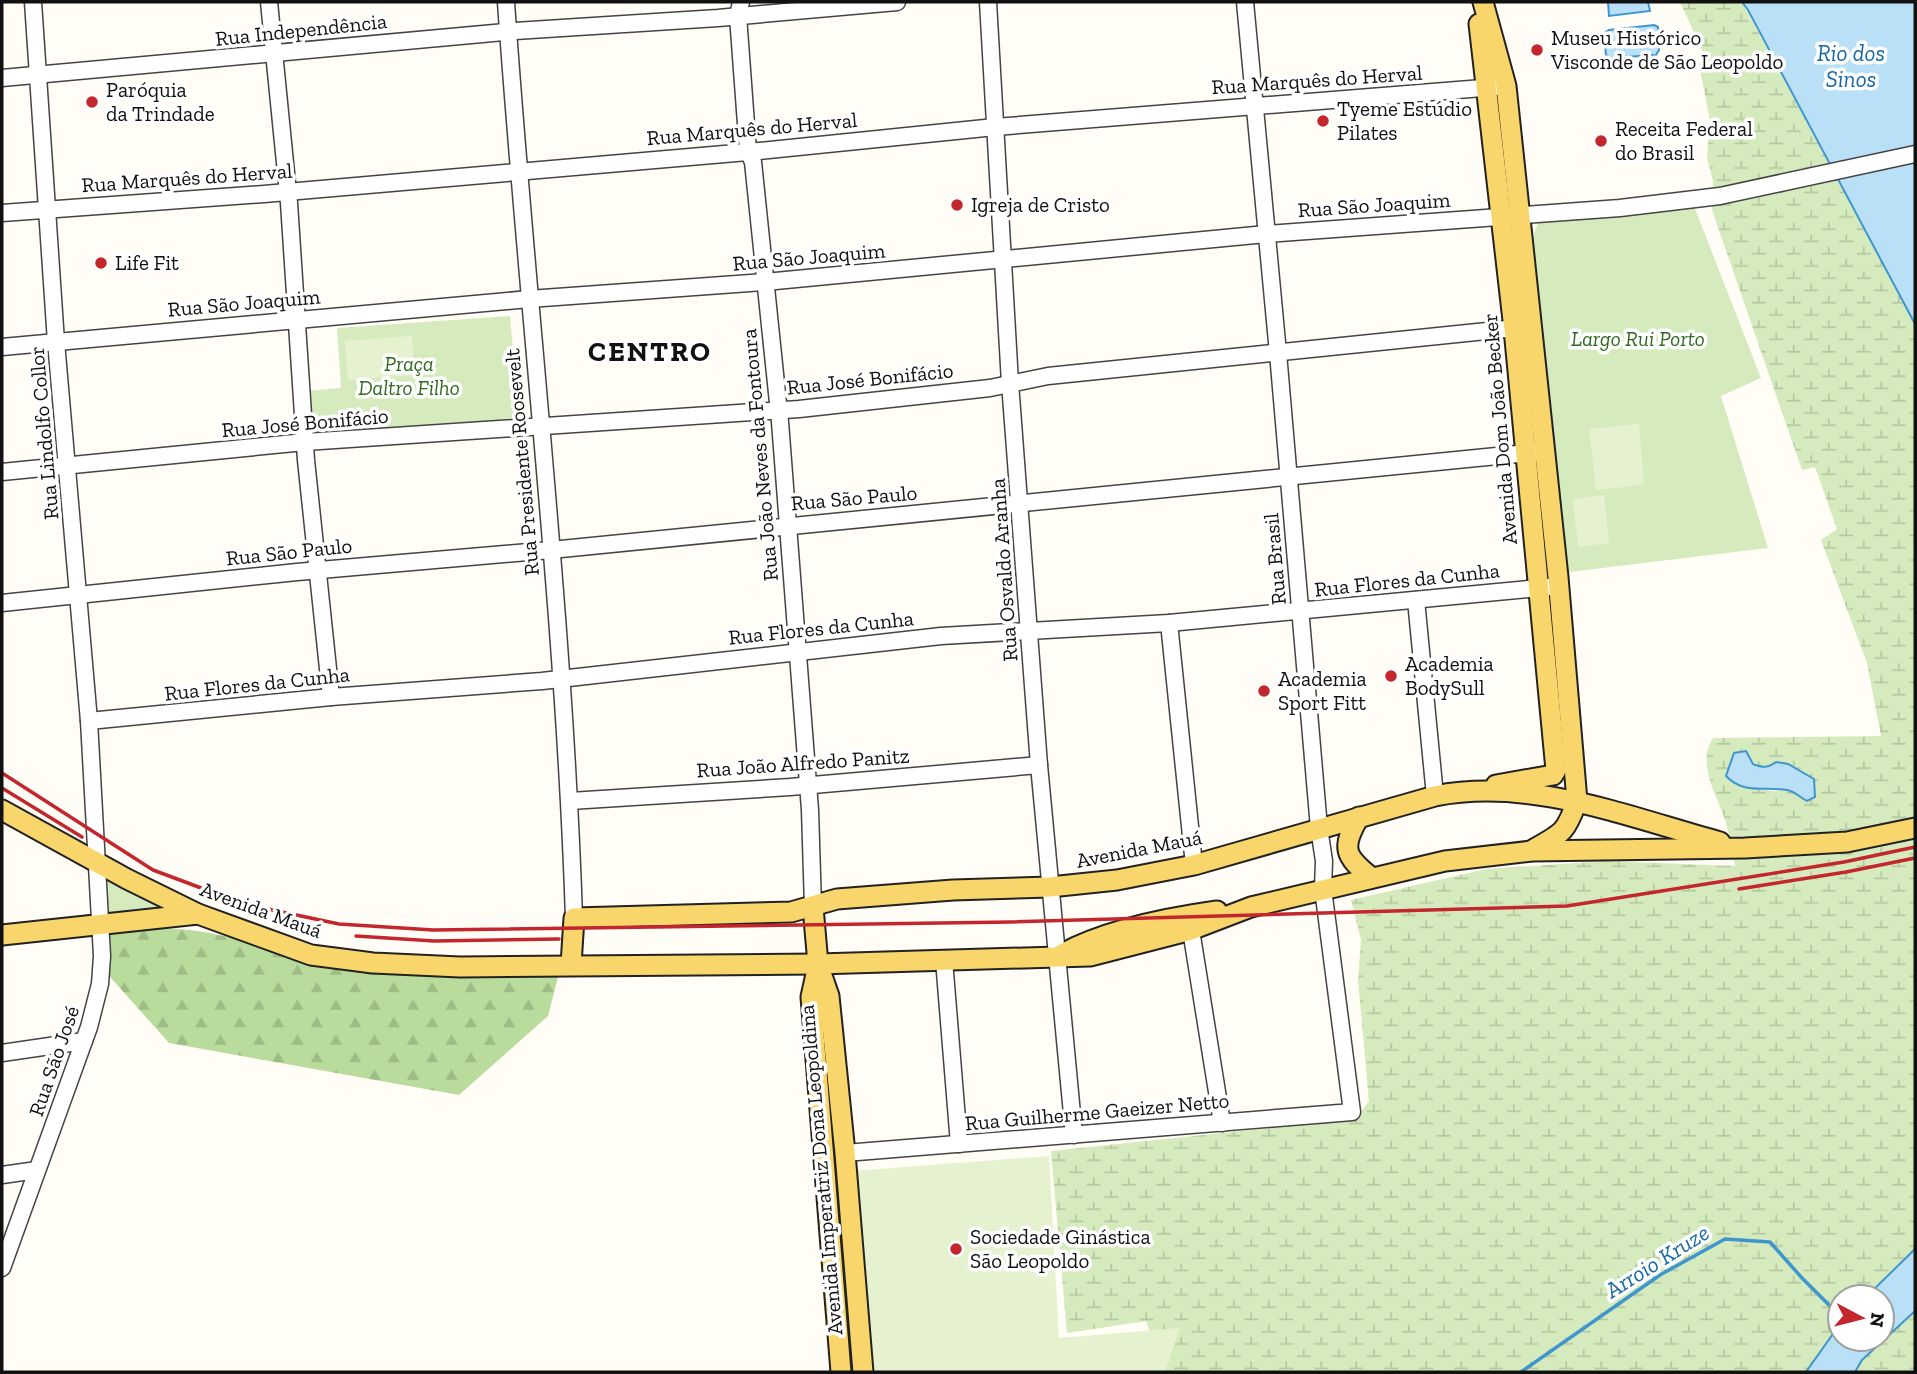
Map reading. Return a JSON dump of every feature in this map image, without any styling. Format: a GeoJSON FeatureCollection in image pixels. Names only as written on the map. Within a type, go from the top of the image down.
{"type":"FeatureCollection","features":[{"type":"Feature","properties":{"kind":"main road","name":"Avenida Dom João Becker"},"geometry":{"type":"LineString","coordinates":[[1476,2],[1496,87]]}},
{"type":"Feature","properties":{"kind":"main road","name":"Avenida Dom João Becker"},"geometry":{"type":"LineString","coordinates":[[1476,789],[1555,773],[1538,588],[1534,452],[1523,328],[1496,87],[1483,2]]}},
{"type":"Feature","properties":{"kind":"main road","name":"Avenida Dom João Becker"},"geometry":{"type":"LineString","coordinates":[[1534,452],[1559,587],[1577,801]]}},
{"type":"Feature","properties":{"kind":"main road","name":"Avenida Mauá"},"geometry":{"type":"LineString","coordinates":[[574,919],[791,912],[837,899],[953,890],[1050,887],[1117,880],[1194,865],[1435,796],[1476,789],[1577,801],[1745,848]]}},
{"type":"Feature","properties":{"kind":"main road"},"geometry":{"type":"LineString","coordinates":[[1532,851],[1568,827],[1577,801]]}},
{"type":"Feature","properties":{"kind":"main road","name":"Avenida Mauá"},"geometry":{"type":"LineString","coordinates":[[2,811],[198,914],[311,955],[373,963],[460,967],[818,964],[1090,956],[1191,930],[1251,907]]}},
{"type":"Feature","properties":{"kind":"main road"},"geometry":{"type":"LineString","coordinates":[[1359,817],[1348,837],[1348,853],[1354,864],[1372,878]]}},
{"type":"Feature","properties":{"kind":"main road","name":"Avenida Mauá"},"geometry":{"type":"LineString","coordinates":[[1058,956],[1086,941],[1175,918],[1251,907],[1445,861],[1532,851],[1745,848],[1847,842],[1915,828]]}},
{"type":"Feature","properties":{"kind":"main road","name":"Avenida Imperatriz Dona Leopoldina"},"geometry":{"type":"LineString","coordinates":[[813,907],[818,964],[829,996],[845,1153],[862,1372]]}},
{"type":"Feature","properties":{"kind":"main road"},"geometry":{"type":"LineString","coordinates":[[2,935],[198,914]]}},
{"type":"Feature","properties":{"kind":"main road"},"geometry":{"type":"LineString","coordinates":[[571,965],[574,919]]}},
{"type":"Feature","properties":{"kind":"main road","name":"Avenida Imperatriz Dona Leopoldina"},"geometry":{"type":"LineString","coordinates":[[818,964],[811,997],[841,1372]]}},
{"type":"Feature","properties":{"kind":"street","name":"Rua Lindolfo Collor"},"geometry":{"type":"LineString","coordinates":[[33,2],[56,342],[89,721],[97,861]]}},
{"type":"Feature","properties":{"kind":"street"},"geometry":{"type":"LineString","coordinates":[[270,2],[288,192],[305,442],[331,697]]}},
{"type":"Feature","properties":{"kind":"street","name":"Rua Presidente Roosevelt"},"geometry":{"type":"LineString","coordinates":[[506,2],[517,172],[561,679],[570,801],[574,919]]}},
{"type":"Feature","properties":{"kind":"street","name":"Rua Independência"},"geometry":{"type":"LineString","coordinates":[[2,78],[739,9],[897,2]]}},
{"type":"Feature","properties":{"kind":"street","name":"Rua Osvaldo Aranha"},"geometry":{"type":"LineString","coordinates":[[988,2],[1010,383],[1039,765],[1074,1135]]}},
{"type":"Feature","properties":{"kind":"street","name":"Rua Brasil"},"geometry":{"type":"LineString","coordinates":[[1245,2],[1324,861],[1323,889],[1352,1112]]}},
{"type":"Feature","properties":{"kind":"street","name":"Rua João Neves da Fontoura"},"geometry":{"type":"LineString","coordinates":[[739,9],[748,151],[753,162],[778,410],[798,652],[808,785],[813,907]]}},
{"type":"Feature","properties":{"kind":"street","name":"Rua Marquês do Herval"},"geometry":{"type":"LineString","coordinates":[[2,213],[288,192],[995,127],[1496,87]]}},
{"type":"Feature","properties":{"kind":"street","name":"Rua São Joaquim"},"geometry":{"type":"LineString","coordinates":[[2,347],[296,319],[1003,261],[1266,234],[1620,208],[1720,196],[1915,153]]}},
{"type":"Feature","properties":{"kind":"street","name":"Rua José Bonifácio"},"geometry":{"type":"LineString","coordinates":[[2,471],[305,442],[778,410],[990,388],[1048,376],[1523,328]]}},
{"type":"Feature","properties":{"kind":"street","name":"Rua São Paulo"},"geometry":{"type":"LineString","coordinates":[[2,603],[1534,452]]}},
{"type":"Feature","properties":{"kind":"street","name":"Rua Flores da Cunha"},"geometry":{"type":"LineString","coordinates":[[89,721],[331,697],[561,679],[941,636],[1169,623],[1559,587]]}},
{"type":"Feature","properties":{"kind":"street"},"geometry":{"type":"LineString","coordinates":[[1416,600],[1435,796]]}},
{"type":"Feature","properties":{"kind":"street"},"geometry":{"type":"LineString","coordinates":[[1169,623],[1194,865]]}},
{"type":"Feature","properties":{"kind":"street","name":"Rua João Alfredo Panitz"},"geometry":{"type":"LineString","coordinates":[[570,801],[808,785],[1039,765]]}},
{"type":"Feature","properties":{"kind":"street","name":"Rua São José"},"geometry":{"type":"LineString","coordinates":[[2,1268],[84,1041],[100,984],[102,923],[97,861]]}},
{"type":"Feature","properties":{"kind":"street"},"geometry":{"type":"LineString","coordinates":[[1191,930],[1222,1123]]}},
{"type":"Feature","properties":{"kind":"street"},"geometry":{"type":"LineString","coordinates":[[944,960],[960,1144]]}},
{"type":"Feature","properties":{"kind":"street"},"geometry":{"type":"LineString","coordinates":[[2,1053],[84,1041]]}},
{"type":"Feature","properties":{"kind":"street","name":"Rua Guilherme Gaeizer Netto"},"geometry":{"type":"LineString","coordinates":[[845,1153],[1352,1112]]}},
{"type":"Feature","properties":{"kind":"street"},"geometry":{"type":"LineString","coordinates":[[2,1175],[37,1170]]}},
{"type":"Feature","properties":{"kind":"green space"},"geometry":{"type":"Polygon","coordinates":[[[1680,2],[1742,2],[1915,324],[1915,1249],[1880,1283],[1826,1283],[1826,1344],[1806,1372],[1165,1372],[1146,1321],[1067,1333],[1051,1151],[1356,1119],[1369,1101],[1358,980],[1361,940],[1351,900],[1486,869],[1605,861],[1735,866],[1728,829],[1707,767],[1713,738],[1881,736],[1867,663],[1821,540],[1837,529],[1815,467],[1802,470],[1712,210],[1713,181],[1707,158],[1710,120],[1699,65],[1703,52],[1680,2]],[[1746,751],[1734,784],[1772,791],[1789,790],[1807,801],[1814,779],[1789,765],[1757,765],[1746,751]]]}},
{"type":"Feature","properties":{"kind":"green space","name":"Largo Rui Porto"},"geometry":{"type":"Polygon","coordinates":[[[1694,206],[1761,378],[1721,396],[1768,548],[1561,573],[1532,239],[1539,221],[1694,206]]]}},
{"type":"Feature","properties":{"kind":"green space","name":"Praça Daltro Filho"},"geometry":{"type":"Polygon","coordinates":[[[510,316],[519,418],[307,437],[304,391],[341,388],[337,328],[510,316]]]}},
{"type":"Feature","properties":{"kind":"green space"},"geometry":{"type":"Polygon","coordinates":[[[412,336],[415,375],[348,380],[345,341],[412,336]]]}},
{"type":"Feature","properties":{"kind":"green space"},"geometry":{"type":"Polygon","coordinates":[[[1639,424],[1644,485],[1596,490],[1589,429],[1639,424]]]}},
{"type":"Feature","properties":{"kind":"green space"},"geometry":{"type":"Polygon","coordinates":[[[1604,495],[1609,543],[1578,547],[1573,499],[1604,495]]]}},
{"type":"Feature","properties":{"kind":"green space"},"geometry":{"type":"Polygon","coordinates":[[[105,873],[169,908],[109,915],[105,873]]]}},
{"type":"Feature","properties":{"kind":"green space"},"geometry":{"type":"Polygon","coordinates":[[[155,928],[214,934],[270,950],[559,973],[548,1016],[459,1095],[169,1043],[102,966],[107,935],[155,928]]]}},
{"type":"Feature","properties":{"kind":"green space","name":"Sociedade Ginástica São Leopoldo"},"geometry":{"type":"Polygon","coordinates":[[[1049,1156],[1059,1338],[1180,1328],[1165,1372],[866,1372],[852,1171],[1049,1156]]]}},
{"type":"Feature","properties":{"kind":"green space"},"geometry":{"type":"Polygon","coordinates":[[[1915,1311],[1915,1372],[1855,1372],[1870,1353],[1896,1353],[1896,1329],[1915,1311]]]}},
{"type":"Feature","properties":{"kind":"water"},"geometry":{"type":"Polygon","coordinates":[[[1608,2],[1648,2],[1650,11],[1609,16],[1608,2]]]}},
{"type":"Feature","properties":{"kind":"water","name":"Rio dos Sinos"},"geometry":{"type":"Polygon","coordinates":[[[1742,2],[1915,2],[1915,324],[1748,10],[1742,2]]]}},
{"type":"Feature","properties":{"kind":"water"},"geometry":{"type":"Polygon","coordinates":[[[1654,25],[1658,27],[1659,50],[1656,55],[1609,58],[1606,55],[1604,33],[1609,30],[1654,25]]]}},
{"type":"Feature","properties":{"kind":"water"},"geometry":{"type":"Polygon","coordinates":[[[1746,751],[1753,764],[1765,767],[1776,762],[1788,764],[1814,779],[1815,797],[1807,801],[1790,791],[1747,788],[1733,782],[1726,776],[1734,753],[1746,751]]]}},
{"type":"Feature","properties":{"kind":"water"},"geometry":{"type":"Polygon","coordinates":[[[1915,1249],[1915,1311],[1896,1329],[1896,1283],[1880,1283],[1915,1249]]]}},
{"type":"Feature","properties":{"kind":"water"},"geometry":{"type":"Polygon","coordinates":[[[1826,1344],[1826,1353],[1870,1353],[1855,1372],[1806,1372],[1826,1344]]]}},
{"type":"Feature","properties":{"kind":"waterway","name":"Arroio Kruze"},"geometry":{"type":"LineString","coordinates":[[1521,1372],[1660,1275],[1725,1239],[1770,1242],[1826,1302]]}},
{"type":"Feature","properties":{"kind":"railway"},"geometry":{"type":"LineString","coordinates":[[2,773],[153,870],[244,904],[339,924],[433,930],[1011,922],[1567,906],[1844,862],[1915,847]]}},
{"type":"Feature","properties":{"kind":"railway"},"geometry":{"type":"LineString","coordinates":[[2,788],[82,837]]}},
{"type":"Feature","properties":{"kind":"railway"},"geometry":{"type":"LineString","coordinates":[[1739,889],[1915,858]]}},
{"type":"Feature","properties":{"kind":"railway"},"geometry":{"type":"LineString","coordinates":[[356,936],[434,941],[559,939]]}},
{"type":"Feature","properties":{"kind":"place","name":"Museu Histórico Visconde de São Leopoldo"},"geometry":{"type":"Point","coordinates":[1537,50]}},
{"type":"Feature","properties":{"kind":"place","name":"Paróquia da Trindade"},"geometry":{"type":"Point","coordinates":[92,102]}},
{"type":"Feature","properties":{"kind":"place","name":"Tyeme Estúdio Pilates"},"geometry":{"type":"Point","coordinates":[1323,121]}},
{"type":"Feature","properties":{"kind":"place","name":"Receita Federal do Brasil"},"geometry":{"type":"Point","coordinates":[1601,141]}},
{"type":"Feature","properties":{"kind":"place","name":"Igreja de Cristo"},"geometry":{"type":"Point","coordinates":[957,205]}},
{"type":"Feature","properties":{"kind":"place","name":"Life Fit"},"geometry":{"type":"Point","coordinates":[101,263]}},
{"type":"Feature","properties":{"kind":"place","name":"Academia BodySull"},"geometry":{"type":"Point","coordinates":[1391,676]}},
{"type":"Feature","properties":{"kind":"place","name":"Academia Sport Fitt"},"geometry":{"type":"Point","coordinates":[1264,691]}},
{"type":"Feature","properties":{"kind":"place","name":"Sociedade Ginástica São Leopoldo"},"geometry":{"type":"Point","coordinates":[956,1249]}},
{"type":"Feature","properties":{"kind":"district","name":"CENTRO"},"geometry":{"type":"Point","coordinates":[650,351]}}]}
